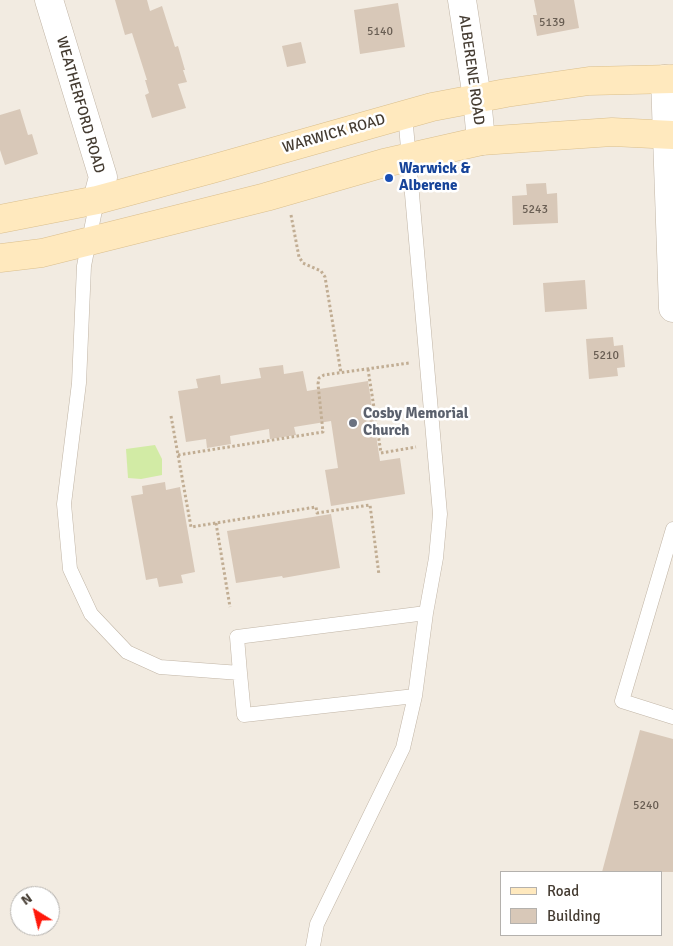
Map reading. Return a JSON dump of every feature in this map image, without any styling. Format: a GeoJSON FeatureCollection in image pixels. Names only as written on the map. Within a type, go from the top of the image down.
{"type":"FeatureCollection","features":[{"type":"Feature","properties":{"kind":"main road","name":"WARWICK ROAD"},"geometry":{"type":"LineString","coordinates":[[0,219],[78,205],[432,107],[506,92],[589,82],[669,79]]}},
{"type":"Feature","properties":{"kind":"main road"},"geometry":{"type":"LineString","coordinates":[[0,258],[42,253],[266,197],[410,157],[481,141],[612,132],[670,135]]}},
{"type":"Feature","properties":{"kind":"street","name":"WEATHERFORD ROAD"},"geometry":{"type":"LineString","coordinates":[[49,0],[103,177],[97,200]]}},
{"type":"Feature","properties":{"kind":"street","name":"ALBERENE ROAD"},"geometry":{"type":"LineString","coordinates":[[462,0],[477,98],[481,141]]}},
{"type":"Feature","properties":{"kind":"street"},"geometry":{"type":"LineString","coordinates":[[669,79],[673,308]]}},
{"type":"Feature","properties":{"kind":"lane"},"geometry":{"type":"LineString","coordinates":[[314,946],[317,924],[403,748],[415,696],[426,613],[436,558],[440,514],[405,114]]}},
{"type":"Feature","properties":{"kind":"lane","name":"WEATHERFORD ROAD"},"geometry":{"type":"LineString","coordinates":[[97,200],[84,266],[78,383],[64,504],[70,569],[91,614],[127,652],[160,667],[240,672]]}},
{"type":"Feature","properties":{"kind":"lane"},"geometry":{"type":"LineString","coordinates":[[673,529],[669,554],[622,701],[673,717]]}},
{"type":"Feature","properties":{"kind":"lane"},"geometry":{"type":"LineString","coordinates":[[415,696],[244,715],[237,637],[426,613]]}},
{"type":"Feature","properties":{"kind":"path"},"geometry":{"type":"LineString","coordinates":[[290,210],[299,257],[303,263],[321,271],[325,277],[341,373]]}},
{"type":"Feature","properties":{"kind":"path"},"geometry":{"type":"LineString","coordinates":[[178,456],[323,432],[319,378],[414,362]]}},
{"type":"Feature","properties":{"kind":"path"},"geometry":{"type":"LineString","coordinates":[[368,369],[381,452],[420,446]]}},
{"type":"Feature","properties":{"kind":"path"},"geometry":{"type":"LineString","coordinates":[[172,416],[191,527],[316,507],[317,513],[370,505],[379,575]]}},
{"type":"Feature","properties":{"kind":"path"},"geometry":{"type":"LineString","coordinates":[[216,523],[230,607]]}},
{"type":"Feature","properties":{"kind":"green space"},"geometry":{"type":"Polygon","coordinates":[[[155,445],[162,459],[162,475],[141,479],[128,478],[126,449],[155,445]]]}},
{"type":"Feature","properties":{"kind":"building"},"geometry":{"type":"Polygon","coordinates":[[[115,0],[147,0],[150,11],[162,6],[175,47],[178,46],[185,70],[183,70],[187,82],[178,84],[186,108],[152,118],[145,95],[149,93],[145,80],[147,80],[132,33],[125,35],[115,0]]]}},
{"type":"Feature","properties":{"kind":"building"},"geometry":{"type":"Polygon","coordinates":[[[534,0],[574,0],[579,28],[537,36],[533,15],[537,15],[534,0]]]}},
{"type":"Feature","properties":{"kind":"building"},"geometry":{"type":"Polygon","coordinates":[[[398,3],[405,47],[360,54],[354,10],[398,3]]]}},
{"type":"Feature","properties":{"kind":"building"},"geometry":{"type":"Polygon","coordinates":[[[301,42],[306,63],[287,67],[282,46],[301,42]]]}},
{"type":"Feature","properties":{"kind":"building"},"geometry":{"type":"Polygon","coordinates":[[[20,109],[28,135],[32,134],[38,154],[5,165],[0,150],[0,115],[20,109]]]}},
{"type":"Feature","properties":{"kind":"building"},"geometry":{"type":"Polygon","coordinates":[[[546,183],[547,194],[557,193],[558,223],[513,225],[512,196],[527,195],[526,184],[546,183]]]}},
{"type":"Feature","properties":{"kind":"building"},"geometry":{"type":"Polygon","coordinates":[[[585,280],[587,309],[545,312],[543,283],[585,280]]]}},
{"type":"Feature","properties":{"kind":"building"},"geometry":{"type":"Polygon","coordinates":[[[613,337],[614,346],[623,345],[625,367],[617,368],[618,376],[589,379],[586,339],[613,337]]]}},
{"type":"Feature","properties":{"kind":"building"},"geometry":{"type":"Polygon","coordinates":[[[283,365],[284,374],[303,371],[307,391],[368,381],[380,461],[400,458],[405,494],[331,506],[325,470],[338,468],[331,421],[294,427],[296,435],[270,439],[269,429],[230,436],[231,444],[207,448],[206,439],[186,442],[178,391],[198,388],[196,379],[220,375],[221,384],[261,378],[259,368],[283,365]]]}},
{"type":"Feature","properties":{"kind":"building"},"geometry":{"type":"Polygon","coordinates":[[[165,482],[166,490],[180,487],[195,572],[181,575],[183,583],[159,587],[157,578],[146,580],[131,496],[143,494],[142,486],[165,482]]]}},
{"type":"Feature","properties":{"kind":"building"},"geometry":{"type":"Polygon","coordinates":[[[331,514],[340,568],[283,578],[282,576],[236,583],[227,531],[331,514]]]}},
{"type":"Feature","properties":{"kind":"building"},"geometry":{"type":"Polygon","coordinates":[[[640,730],[673,739],[673,872],[602,871],[640,730]]]}},
{"type":"Feature","properties":{"kind":"place","name":"Warwick & Alberene"},"geometry":{"type":"Point","coordinates":[389,178]}},
{"type":"Feature","properties":{"kind":"place","name":"Cosby Memorial Church"},"geometry":{"type":"Point","coordinates":[353,423]}}]}
